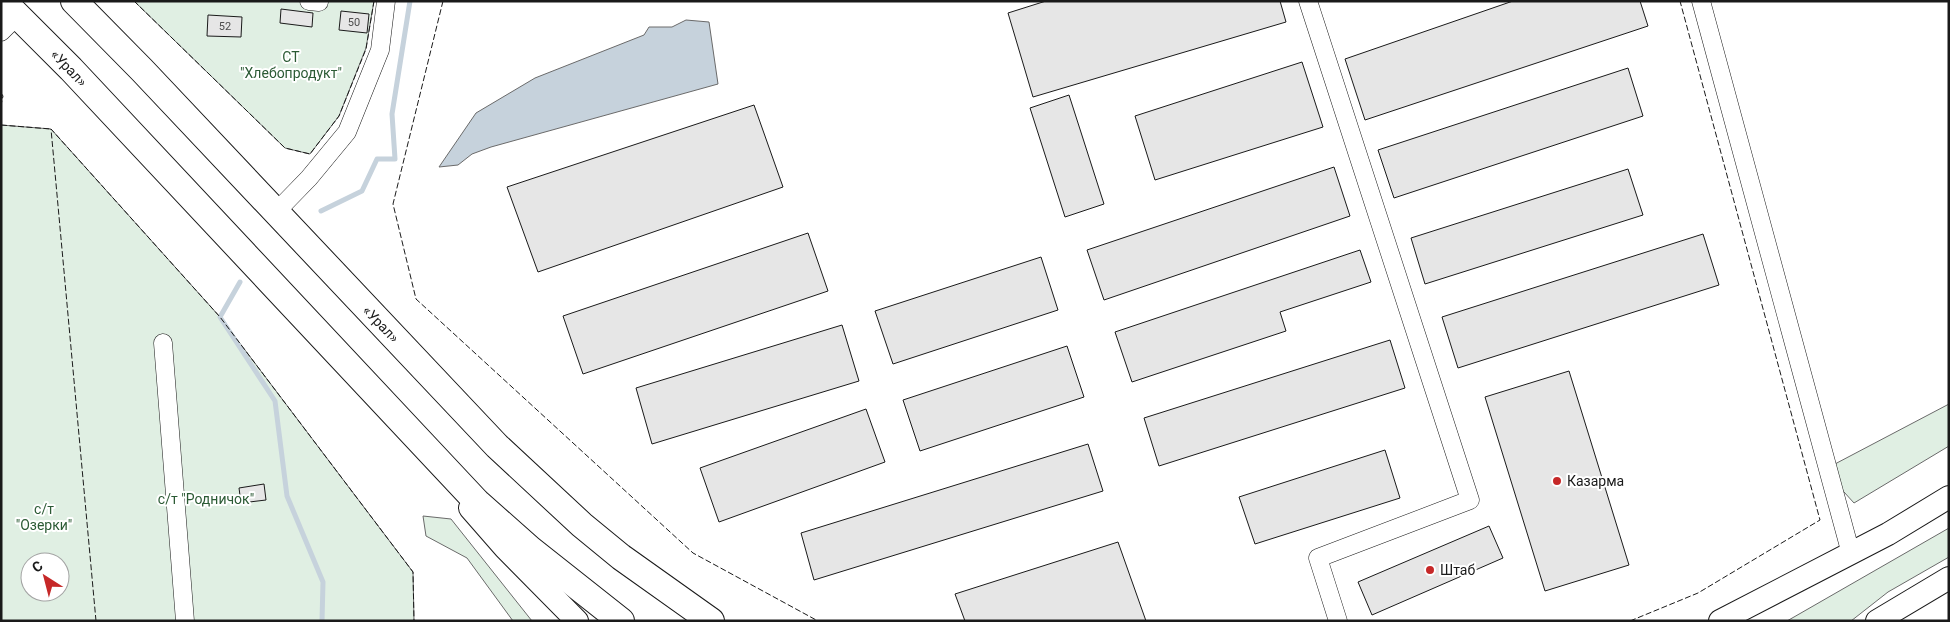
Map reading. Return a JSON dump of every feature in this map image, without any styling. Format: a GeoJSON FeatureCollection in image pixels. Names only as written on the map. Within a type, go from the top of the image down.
{"type":"FeatureCollection","features":[{"type":"Feature","properties":{"kind":"highway","name":"«Урал»"},"geometry":{"type":"LineString","coordinates":[[74,1],[142,70],[457,405],[526,474],[582,526],[621,557],[711,621]]}},
{"type":"Feature","properties":{"kind":"highway","name":"«Урал»"},"geometry":{"type":"LineString","coordinates":[[7,16],[71,69],[478,502],[530,549],[622,621]]}},
{"type":"Feature","properties":{"kind":"main road"},"geometry":{"type":"LineString","coordinates":[[408,428],[450,486],[492,534],[577,621]]}},
{"type":"Feature","properties":{"kind":"main road"},"geometry":{"type":"LineString","coordinates":[[1720,621],[1888,534],[1949,496]]}},
{"type":"Feature","properties":{"kind":"main road"},"geometry":{"type":"LineString","coordinates":[[1877,621],[1949,578]]}},
{"type":"Feature","properties":{"kind":"lane"},"geometry":{"type":"LineString","coordinates":[[309,1],[319,2]]}},
{"type":"Feature","properties":{"kind":"lane"},"geometry":{"type":"LineString","coordinates":[[275,213],[309,178],[347,132],[380,50],[386,1]]}},
{"type":"Feature","properties":{"kind":"lane"},"geometry":{"type":"LineString","coordinates":[[1308,1],[1470,500],[1318,558],[1338,621]]}},
{"type":"Feature","properties":{"kind":"lane"},"geometry":{"type":"LineString","coordinates":[[1701,1],[1851,554]]}},
{"type":"Feature","properties":{"kind":"lane"},"geometry":{"type":"LineString","coordinates":[[163,343],[184,621]]}},
{"type":"Feature","properties":{"kind":"green space","name":"СТ \"Хлебопродукт\""},"geometry":{"type":"Polygon","coordinates":[[[134,1],[374,1],[366,48],[339,116],[310,154],[285,148],[134,1]]]}},
{"type":"Feature","properties":{"kind":"green space","name":"с/т \"Родничок\""},"geometry":{"type":"Polygon","coordinates":[[[1,125],[51,129],[220,317],[413,572],[414,621],[1,621],[1,125]]]}},
{"type":"Feature","properties":{"kind":"green space"},"geometry":{"type":"Polygon","coordinates":[[[1949,404],[1949,446],[1854,503],[1834,481],[1833,465],[1949,404]]]}},
{"type":"Feature","properties":{"kind":"green space"},"geometry":{"type":"Polygon","coordinates":[[[423,516],[451,519],[532,621],[513,621],[467,558],[426,536],[423,516]]]}},
{"type":"Feature","properties":{"kind":"green space"},"geometry":{"type":"Polygon","coordinates":[[[1949,528],[1949,557],[1888,592],[1851,621],[1787,621],[1949,528]]]}},
{"type":"Feature","properties":{"kind":"shaded area"},"geometry":{"type":"Polygon","coordinates":[[[686,20],[709,22],[718,84],[491,147],[472,154],[458,165],[439,167],[476,113],[535,78],[644,35],[649,27],[672,27],[686,20]]]}},
{"type":"Feature","properties":{"kind":"building"},"geometry":{"type":"Polygon","coordinates":[[[1046,1],[1280,1],[1286,22],[1033,97],[1008,13],[1046,1]]]}},
{"type":"Feature","properties":{"kind":"building"},"geometry":{"type":"Polygon","coordinates":[[[1513,1],[1640,1],[1648,26],[1365,120],[1345,59],[1513,1]]]}},
{"type":"Feature","properties":{"kind":"building"},"geometry":{"type":"Polygon","coordinates":[[[281,9],[313,13],[312,27],[280,23],[281,9]]]}},
{"type":"Feature","properties":{"kind":"building"},"geometry":{"type":"Polygon","coordinates":[[[341,11],[369,14],[367,33],[339,30],[341,11]]]}},
{"type":"Feature","properties":{"kind":"building"},"geometry":{"type":"Polygon","coordinates":[[[208,15],[242,17],[241,37],[207,36],[208,15]]]}},
{"type":"Feature","properties":{"kind":"building"},"geometry":{"type":"Polygon","coordinates":[[[1302,62],[1323,127],[1155,180],[1135,116],[1302,62]]]}},
{"type":"Feature","properties":{"kind":"building"},"geometry":{"type":"Polygon","coordinates":[[[1628,68],[1643,116],[1394,198],[1378,150],[1628,68]]]}},
{"type":"Feature","properties":{"kind":"building"},"geometry":{"type":"Polygon","coordinates":[[[1069,95],[1104,204],[1065,217],[1030,108],[1069,95]]]}},
{"type":"Feature","properties":{"kind":"building"},"geometry":{"type":"Polygon","coordinates":[[[754,105],[783,187],[538,272],[507,187],[754,105]]]}},
{"type":"Feature","properties":{"kind":"building"},"geometry":{"type":"Polygon","coordinates":[[[1334,167],[1350,216],[1104,300],[1087,250],[1334,167]]]}},
{"type":"Feature","properties":{"kind":"building"},"geometry":{"type":"Polygon","coordinates":[[[1628,169],[1643,215],[1425,284],[1411,238],[1628,169]]]}},
{"type":"Feature","properties":{"kind":"building"},"geometry":{"type":"Polygon","coordinates":[[[808,233],[828,291],[583,374],[563,316],[808,233]]]}},
{"type":"Feature","properties":{"kind":"building"},"geometry":{"type":"Polygon","coordinates":[[[1703,234],[1719,285],[1458,368],[1442,317],[1703,234]]]}},
{"type":"Feature","properties":{"kind":"building"},"geometry":{"type":"Polygon","coordinates":[[[1360,250],[1371,282],[1280,312],[1286,331],[1132,382],[1115,332],[1360,250]]]}},
{"type":"Feature","properties":{"kind":"building"},"geometry":{"type":"Polygon","coordinates":[[[1041,257],[1058,310],[893,364],[875,311],[1041,257]]]}},
{"type":"Feature","properties":{"kind":"building"},"geometry":{"type":"Polygon","coordinates":[[[842,325],[859,381],[652,444],[636,388],[842,325]]]}},
{"type":"Feature","properties":{"kind":"building"},"geometry":{"type":"Polygon","coordinates":[[[1390,340],[1405,388],[1159,466],[1144,418],[1390,340]]]}},
{"type":"Feature","properties":{"kind":"building"},"geometry":{"type":"Polygon","coordinates":[[[1067,346],[1084,397],[920,451],[903,400],[1067,346]]]}},
{"type":"Feature","properties":{"kind":"building","name":"Казарма"},"geometry":{"type":"Polygon","coordinates":[[[1569,371],[1629,565],[1545,591],[1485,397],[1569,371]]]}},
{"type":"Feature","properties":{"kind":"building"},"geometry":{"type":"Polygon","coordinates":[[[866,409],[885,462],[719,522],[700,468],[866,409]]]}},
{"type":"Feature","properties":{"kind":"building"},"geometry":{"type":"Polygon","coordinates":[[[1088,444],[1103,491],[814,580],[801,533],[1088,444]]]}},
{"type":"Feature","properties":{"kind":"building"},"geometry":{"type":"Polygon","coordinates":[[[1385,450],[1400,498],[1255,544],[1239,497],[1385,450]]]}},
{"type":"Feature","properties":{"kind":"building"},"geometry":{"type":"Polygon","coordinates":[[[264,484],[266,500],[241,503],[239,488],[264,484]]]}},
{"type":"Feature","properties":{"kind":"building","name":"Штаб"},"geometry":{"type":"Polygon","coordinates":[[[1489,526],[1503,558],[1372,615],[1358,582],[1489,526]]]}},
{"type":"Feature","properties":{"kind":"building"},"geometry":{"type":"Polygon","coordinates":[[[1118,542],[1146,621],[965,621],[955,594],[1118,542]]]}},
{"type":"Feature","properties":{"kind":"waterway"},"geometry":{"type":"LineString","coordinates":[[321,211],[362,191],[377,159],[395,159],[392,114],[410,1]]}},
{"type":"Feature","properties":{"kind":"waterway"},"geometry":{"type":"LineString","coordinates":[[240,282],[220,317],[275,401],[287,496],[323,582],[322,621]]}},
{"type":"Feature","properties":{"kind":"fence"},"geometry":{"type":"LineString","coordinates":[[134,1],[285,148],[310,154],[339,116],[366,49],[374,1]]}},
{"type":"Feature","properties":{"kind":"fence"},"geometry":{"type":"LineString","coordinates":[[443,1],[393,204],[416,299],[693,553],[818,621]]}},
{"type":"Feature","properties":{"kind":"fence"},"geometry":{"type":"LineString","coordinates":[[1630,621],[1698,593],[1820,520],[1680,1]]}},
{"type":"Feature","properties":{"kind":"fence"},"geometry":{"type":"LineString","coordinates":[[1,93],[3,96],[1,105]]}},
{"type":"Feature","properties":{"kind":"fence"},"geometry":{"type":"LineString","coordinates":[[1,125],[51,129]]}},
{"type":"Feature","properties":{"kind":"fence"},"geometry":{"type":"LineString","coordinates":[[96,621],[51,129],[220,317],[413,572],[414,621]]}},
{"type":"Feature","properties":{"kind":"place","name":"Казарма"},"geometry":{"type":"Point","coordinates":[1557,481]}},
{"type":"Feature","properties":{"kind":"place","name":"Штаб"},"geometry":{"type":"Point","coordinates":[1430,570]}},
{"type":"Feature","properties":{"kind":"park label","name":"с/т \"Озерки\""},"geometry":{"type":"Point","coordinates":[44,518]}}]}
